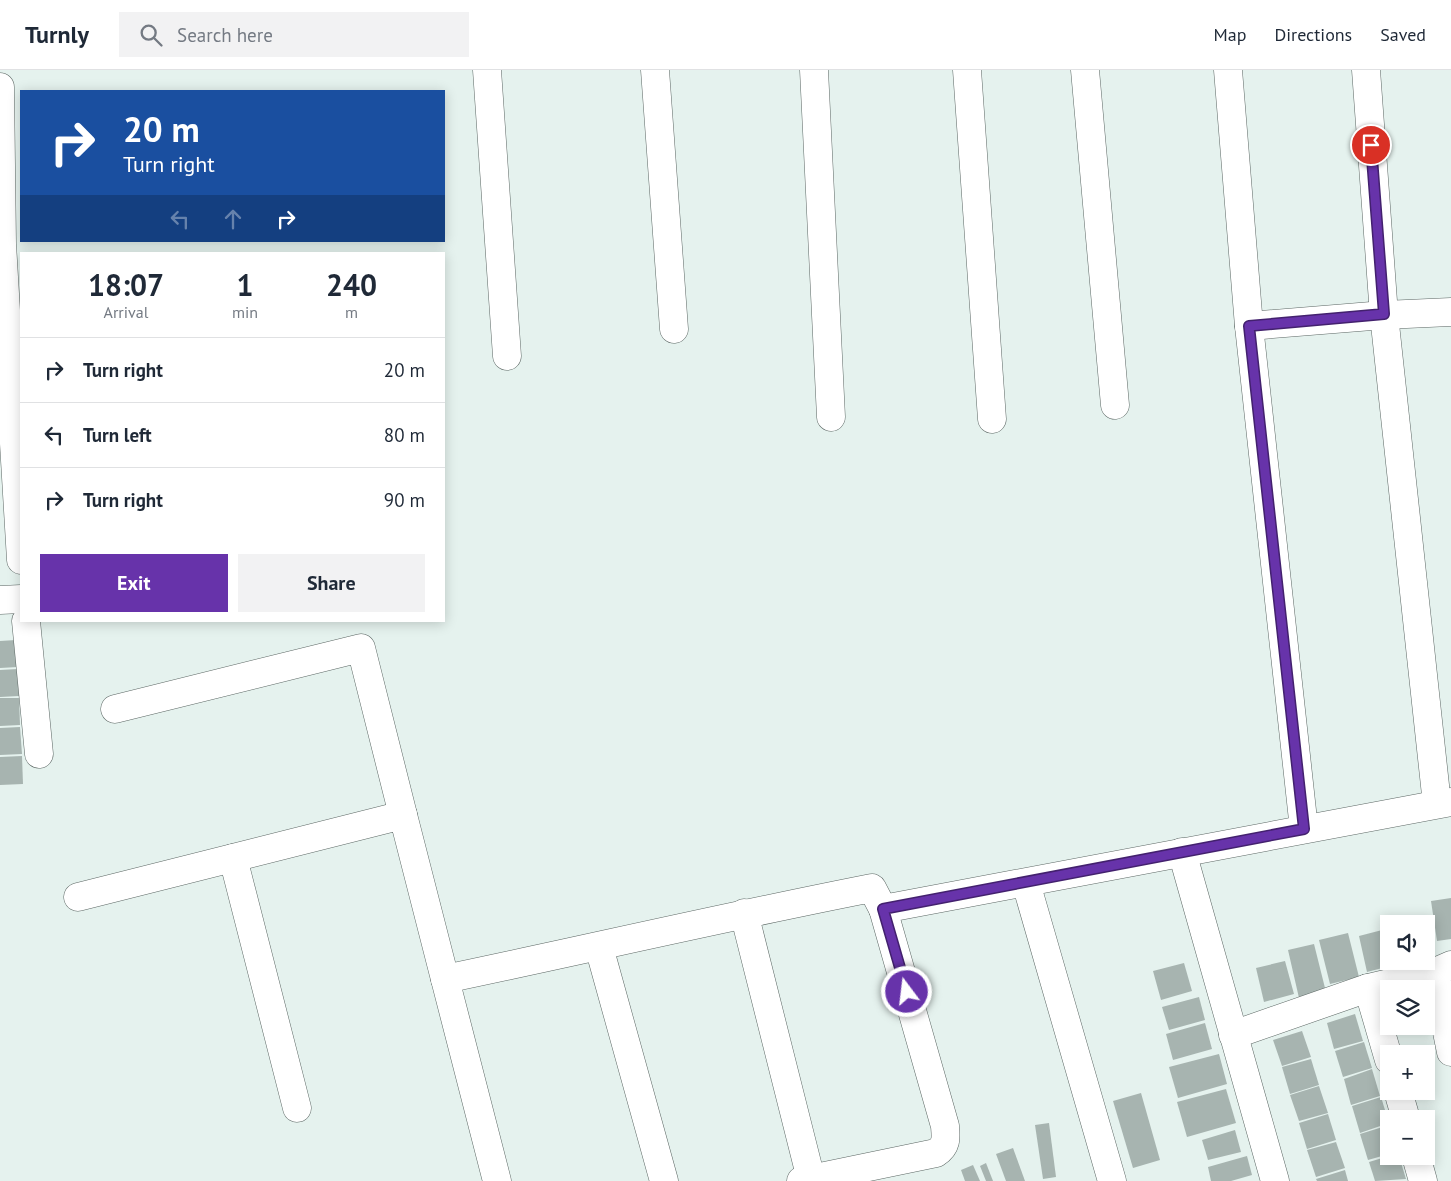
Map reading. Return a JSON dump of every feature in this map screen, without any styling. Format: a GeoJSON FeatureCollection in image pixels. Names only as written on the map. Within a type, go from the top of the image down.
{"type":"FeatureCollection","features":[{"type":"Feature","properties":{"kind":"street"},"geometry":{"type":"LineString","coordinates":[[487,70],[507,356]]}},
{"type":"Feature","properties":{"kind":"street"},"geometry":{"type":"LineString","coordinates":[[655,70],[674,330]]}},
{"type":"Feature","properties":{"kind":"street"},"geometry":{"type":"LineString","coordinates":[[814,70],[831,417]]}},
{"type":"Feature","properties":{"kind":"street"},"geometry":{"type":"LineString","coordinates":[[967,70],[992,419]]}},
{"type":"Feature","properties":{"kind":"street"},"geometry":{"type":"LineString","coordinates":[[1085,70],[1115,405]]}},
{"type":"Feature","properties":{"kind":"street"},"geometry":{"type":"LineString","coordinates":[[1228,70],[1249,326],[1304,829]]}},
{"type":"Feature","properties":{"kind":"street"},"geometry":{"type":"LineString","coordinates":[[883,909],[1444,803],[1384,314],[1366,70]]}},
{"type":"Feature","properties":{"kind":"street"},"geometry":{"type":"LineString","coordinates":[[0,87],[5,412],[20,551]]}},
{"type":"Feature","properties":{"kind":"street"},"geometry":{"type":"LineString","coordinates":[[1249,326],[1384,314],[1451,312]]}},
{"type":"Feature","properties":{"kind":"street"},"geometry":{"type":"LineString","coordinates":[[0,600],[20,599]]}},
{"type":"Feature","properties":{"kind":"street"},"geometry":{"type":"LineString","coordinates":[[26,622],[39,754]]}},
{"type":"Feature","properties":{"kind":"street"},"geometry":{"type":"LineString","coordinates":[[115,710],[361,648],[498,1181]]}},
{"type":"Feature","properties":{"kind":"street"},"geometry":{"type":"LineString","coordinates":[[78,897],[403,815]]}},
{"type":"Feature","properties":{"kind":"street"},"geometry":{"type":"LineString","coordinates":[[1182,852],[1275,1181]]}},
{"type":"Feature","properties":{"kind":"street"},"geometry":{"type":"LineString","coordinates":[[234,858],[297,1108]]}},
{"type":"Feature","properties":{"kind":"street"},"geometry":{"type":"LineString","coordinates":[[1026,883],[1112,1181]]}},
{"type":"Feature","properties":{"kind":"street"},"geometry":{"type":"LineString","coordinates":[[445,979],[599,947],[744,913],[872,888],[883,909],[945,1126],[945,1142],[942,1149],[936,1154],[806,1180],[744,913]]}},
{"type":"Feature","properties":{"kind":"street"},"geometry":{"type":"LineString","coordinates":[[599,947],[664,1181]]}},
{"type":"Feature","properties":{"kind":"street"},"geometry":{"type":"LineString","coordinates":[[1233,1035],[1368,988],[1443,968],[1451,1052]]}},
{"type":"Feature","properties":{"kind":"street"},"geometry":{"type":"LineString","coordinates":[[1368,988],[1385,1045]]}},
{"type":"Feature","properties":{"kind":"street"},"geometry":{"type":"LineString","coordinates":[[1419,1165],[1424,1181]]}},
{"type":"Feature","properties":{"kind":"building"},"geometry":{"type":"Polygon","coordinates":[[[16,640],[18,667],[0,668],[0,641],[16,640]]]}},
{"type":"Feature","properties":{"kind":"building"},"geometry":{"type":"Polygon","coordinates":[[[18,669],[19,696],[0,697],[0,670],[18,669]]]}},
{"type":"Feature","properties":{"kind":"building"},"geometry":{"type":"Polygon","coordinates":[[[0,698],[19,698],[20,725],[0,726],[0,698]]]}},
{"type":"Feature","properties":{"kind":"building"},"geometry":{"type":"Polygon","coordinates":[[[20,727],[22,754],[0,755],[0,728],[20,727]]]}},
{"type":"Feature","properties":{"kind":"building"},"geometry":{"type":"Polygon","coordinates":[[[22,756],[23,784],[0,785],[0,757],[22,756]]]}},
{"type":"Feature","properties":{"kind":"building"},"geometry":{"type":"Polygon","coordinates":[[[1451,898],[1451,939],[1437,941],[1435,915],[1433,915],[1431,901],[1451,898]]]}},
{"type":"Feature","properties":{"kind":"building"},"geometry":{"type":"Polygon","coordinates":[[[1380,931],[1380,969],[1367,972],[1359,936],[1380,931]]]}},
{"type":"Feature","properties":{"kind":"building"},"geometry":{"type":"Polygon","coordinates":[[[1348,933],[1359,977],[1330,984],[1319,940],[1348,933]]]}},
{"type":"Feature","properties":{"kind":"building"},"geometry":{"type":"Polygon","coordinates":[[[1314,944],[1326,992],[1299,998],[1288,950],[1314,944]]]}},
{"type":"Feature","properties":{"kind":"building"},"geometry":{"type":"Polygon","coordinates":[[[1285,961],[1294,994],[1264,1002],[1256,968],[1285,961]]]}},
{"type":"Feature","properties":{"kind":"building"},"geometry":{"type":"Polygon","coordinates":[[[1184,963],[1192,991],[1161,1000],[1153,971],[1184,963]]]}},
{"type":"Feature","properties":{"kind":"building"},"geometry":{"type":"Polygon","coordinates":[[[1396,970],[1409,970],[1397,973],[1396,970]]]}},
{"type":"Feature","properties":{"kind":"building"},"geometry":{"type":"Polygon","coordinates":[[[1199,997],[1205,1020],[1169,1030],[1162,1007],[1199,997]]]}},
{"type":"Feature","properties":{"kind":"building"},"geometry":{"type":"Polygon","coordinates":[[[1355,1014],[1363,1041],[1334,1049],[1327,1023],[1355,1014]]]}},
{"type":"Feature","properties":{"kind":"building"},"geometry":{"type":"Polygon","coordinates":[[[1205,1023],[1212,1049],[1173,1060],[1166,1034],[1205,1023]]]}},
{"type":"Feature","properties":{"kind":"building"},"geometry":{"type":"Polygon","coordinates":[[[1302,1031],[1311,1057],[1282,1066],[1273,1040],[1302,1031]]]}},
{"type":"Feature","properties":{"kind":"building"},"geometry":{"type":"Polygon","coordinates":[[[1364,1042],[1372,1068],[1343,1077],[1335,1051],[1364,1042]]]}},
{"type":"Feature","properties":{"kind":"building"},"geometry":{"type":"Polygon","coordinates":[[[1219,1054],[1227,1084],[1178,1098],[1169,1067],[1219,1054]]]}},
{"type":"Feature","properties":{"kind":"building"},"geometry":{"type":"Polygon","coordinates":[[[1311,1059],[1319,1085],[1290,1094],[1282,1067],[1311,1059]]]}},
{"type":"Feature","properties":{"kind":"building"},"geometry":{"type":"Polygon","coordinates":[[[1372,1069],[1380,1096],[1351,1105],[1344,1079],[1372,1069]]]}},
{"type":"Feature","properties":{"kind":"building"},"geometry":{"type":"Polygon","coordinates":[[[1319,1086],[1328,1113],[1299,1121],[1290,1095],[1319,1086]]]}},
{"type":"Feature","properties":{"kind":"building"},"geometry":{"type":"Polygon","coordinates":[[[1226,1089],[1236,1123],[1187,1137],[1177,1102],[1226,1089]]]}},
{"type":"Feature","properties":{"kind":"building"},"geometry":{"type":"Polygon","coordinates":[[[1141,1093],[1160,1160],[1133,1168],[1113,1101],[1141,1093]]]}},
{"type":"Feature","properties":{"kind":"building"},"geometry":{"type":"Polygon","coordinates":[[[1380,1097],[1385,1110],[1380,1110],[1380,1126],[1360,1133],[1352,1106],[1380,1097]]]}},
{"type":"Feature","properties":{"kind":"building"},"geometry":{"type":"Polygon","coordinates":[[[1328,1114],[1336,1140],[1307,1149],[1299,1123],[1328,1114]]]}},
{"type":"Feature","properties":{"kind":"building"},"geometry":{"type":"Polygon","coordinates":[[[1049,1123],[1056,1177],[1043,1179],[1035,1125],[1049,1123]]]}},
{"type":"Feature","properties":{"kind":"building"},"geometry":{"type":"Polygon","coordinates":[[[1380,1128],[1380,1157],[1368,1160],[1360,1134],[1380,1128]]]}},
{"type":"Feature","properties":{"kind":"building"},"geometry":{"type":"Polygon","coordinates":[[[1235,1130],[1241,1152],[1208,1160],[1202,1140],[1235,1130]]]}},
{"type":"Feature","properties":{"kind":"building"},"geometry":{"type":"Polygon","coordinates":[[[1336,1142],[1345,1168],[1316,1177],[1307,1150],[1336,1142]]]}},
{"type":"Feature","properties":{"kind":"building"},"geometry":{"type":"Polygon","coordinates":[[[1013,1148],[1025,1181],[1006,1181],[996,1154],[1013,1148]]]}},
{"type":"Feature","properties":{"kind":"building"},"geometry":{"type":"Polygon","coordinates":[[[1247,1156],[1252,1175],[1231,1181],[1211,1181],[1208,1167],[1247,1156]]]}},
{"type":"Feature","properties":{"kind":"building"},"geometry":{"type":"Polygon","coordinates":[[[1380,1159],[1380,1165],[1402,1165],[1406,1179],[1375,1181],[1369,1162],[1380,1159]]]}},
{"type":"Feature","properties":{"kind":"building"},"geometry":{"type":"Polygon","coordinates":[[[986,1163],[993,1181],[986,1181],[980,1166],[986,1163]]]}},
{"type":"Feature","properties":{"kind":"building"},"geometry":{"type":"Polygon","coordinates":[[[973,1165],[980,1181],[965,1181],[961,1170],[973,1165]]]}},
{"type":"Feature","properties":{"kind":"building"},"geometry":{"type":"Polygon","coordinates":[[[1345,1170],[1348,1181],[1317,1181],[1316,1179],[1345,1170]]]}},
{"type":"Feature","properties":{"kind":"route"},"geometry":{"type":"LineString","coordinates":[[907,992],[883,909],[1304,829],[1249,326],[1384,314],[1371,145]]}}]}
